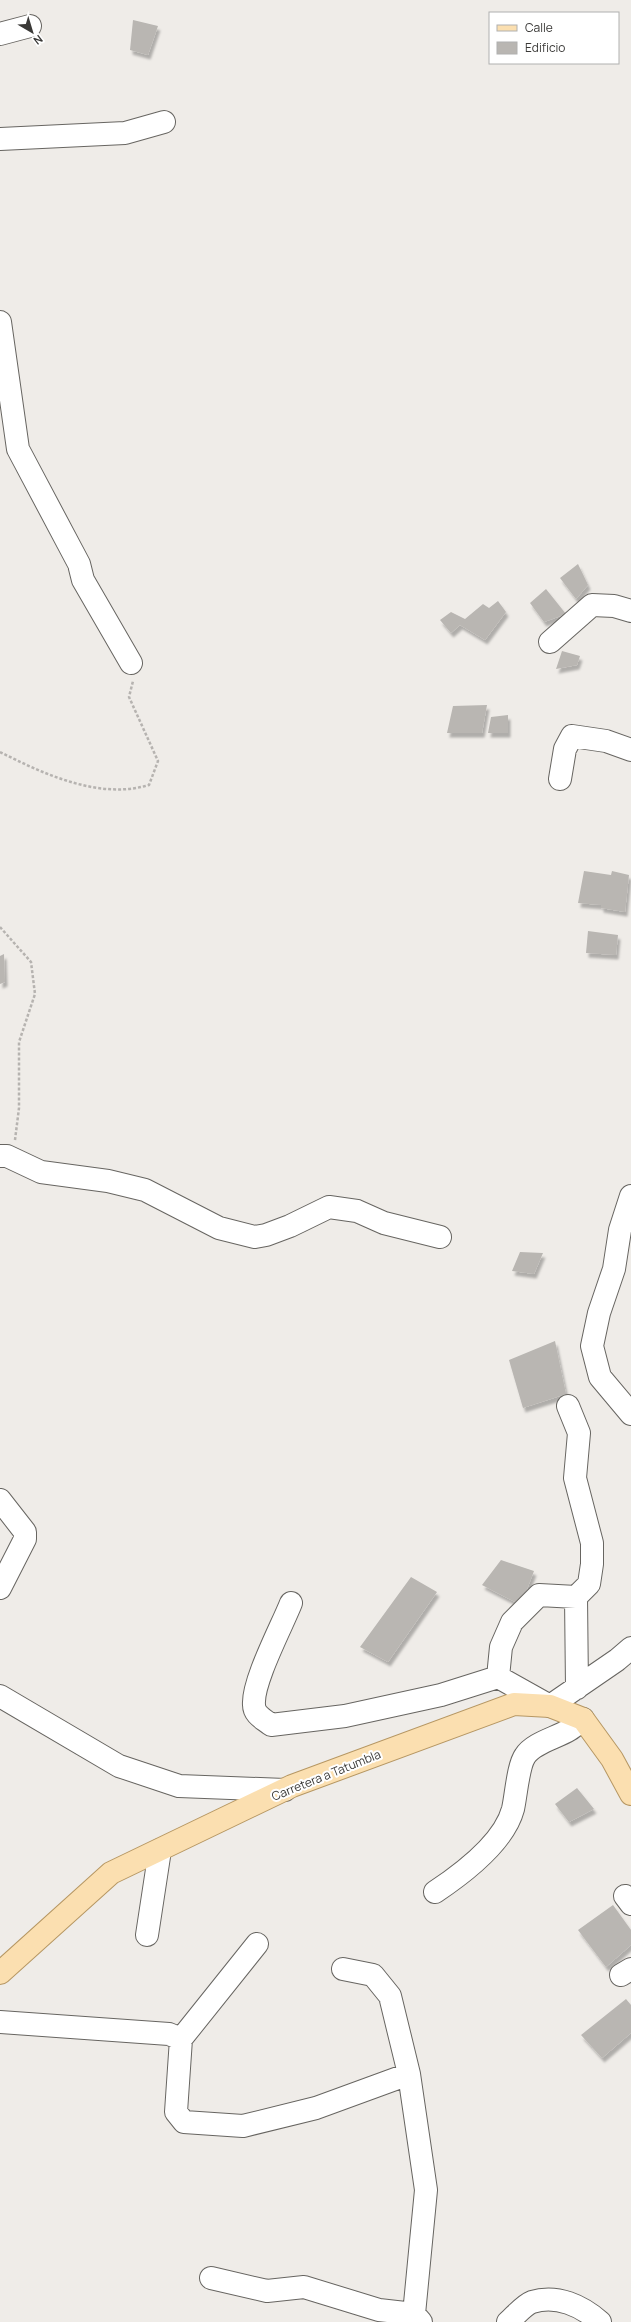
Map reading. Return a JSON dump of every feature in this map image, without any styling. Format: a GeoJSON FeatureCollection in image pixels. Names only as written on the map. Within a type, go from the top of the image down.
{"type":"FeatureCollection","features":[{"type":"Feature","properties":{"kind":"main road","name":"Carretera a Tatumbla"},"geometry":{"type":"LineString","coordinates":[[0,1973],[111,1873],[285,1790],[514,1704],[550,1706],[583,1719]]}},
{"type":"Feature","properties":{"kind":"main road"},"geometry":{"type":"LineString","coordinates":[[583,1719],[612,1759],[631,1794]]}},
{"type":"Feature","properties":{"kind":"street"},"geometry":{"type":"LineString","coordinates":[[0,34],[30,26]]}},
{"type":"Feature","properties":{"kind":"street"},"geometry":{"type":"LineString","coordinates":[[0,139],[125,132],[164,122]]}},
{"type":"Feature","properties":{"kind":"street"},"geometry":{"type":"LineString","coordinates":[[0,322],[18,449],[79,564],[83,580],[132,663]]}},
{"type":"Feature","properties":{"kind":"street"},"geometry":{"type":"LineString","coordinates":[[550,642],[592,605],[614,606],[631,611]]}},
{"type":"Feature","properties":{"kind":"street"},"geometry":{"type":"LineString","coordinates":[[560,779],[565,749],[572,736],[606,740],[631,750]]}},
{"type":"Feature","properties":{"kind":"street"},"geometry":{"type":"LineString","coordinates":[[6,1157],[41,1172],[108,1181],[145,1190],[219,1228],[255,1237],[266,1236],[329,1207],[357,1211],[384,1223],[440,1237]]}},
{"type":"Feature","properties":{"kind":"street"},"geometry":{"type":"LineString","coordinates":[[631,1196],[620,1230],[614,1269],[599,1314],[592,1346],[600,1377],[631,1414]]}},
{"type":"Feature","properties":{"kind":"street"},"geometry":{"type":"LineString","coordinates":[[498,1677],[501,1647],[512,1622],[539,1595],[576,1596],[589,1584],[592,1564],[592,1550],[575,1478],[579,1433],[568,1406]]}},
{"type":"Feature","properties":{"kind":"street"},"geometry":{"type":"LineString","coordinates":[[0,1500],[25,1532],[25,1539],[0,1588]]}},
{"type":"Feature","properties":{"kind":"street"},"geometry":{"type":"LineString","coordinates":[[576,1596],[577,1688]]}},
{"type":"Feature","properties":{"kind":"street"},"geometry":{"type":"LineString","coordinates":[[292,1603],[257,1686],[254,1705],[258,1715],[271,1725],[345,1716],[441,1695],[498,1677],[550,1706],[631,1648]]}},
{"type":"Feature","properties":{"kind":"street"},"geometry":{"type":"LineString","coordinates":[[0,1696],[119,1766],[179,1786],[285,1790]]}},
{"type":"Feature","properties":{"kind":"street"},"geometry":{"type":"LineString","coordinates":[[435,1892],[463,1873],[488,1848],[501,1831],[512,1812],[518,1787],[520,1766],[525,1756],[583,1719]]}},
{"type":"Feature","properties":{"kind":"street"},"geometry":{"type":"LineString","coordinates":[[147,1936],[160,1850]]}},
{"type":"Feature","properties":{"kind":"street"},"geometry":{"type":"LineString","coordinates":[[257,1944],[181,2039],[176,2112],[184,2122],[243,2126],[316,2108],[409,2074]]}},
{"type":"Feature","properties":{"kind":"street"},"geometry":{"type":"LineString","coordinates":[[211,2278],[267,2291],[304,2287],[379,2310],[418,2318],[426,2190],[409,2074],[390,1996],[373,1976],[343,1969]]}},
{"type":"Feature","properties":{"kind":"street"},"geometry":{"type":"LineString","coordinates":[[0,2022],[169,2034],[181,2039]]}},
{"type":"Feature","properties":{"kind":"street"},"geometry":{"type":"LineString","coordinates":[[508,2322],[531,2302],[560,2299],[590,2313],[600,2322]]}},
{"type":"Feature","properties":{"kind":"path"},"geometry":{"type":"LineString","coordinates":[[0,752],[40,771],[84,785],[121,791],[149,785],[158,761],[129,698],[134,681],[132,663]]}},
{"type":"Feature","properties":{"kind":"path"},"geometry":{"type":"LineString","coordinates":[[0,927],[31,962],[35,994],[19,1042],[19,1108],[6,1157]]}},
{"type":"Feature","properties":{"kind":"building"},"geometry":{"type":"Polygon","coordinates":[[[133,20],[158,26],[148,55],[130,50],[133,20]]]}},
{"type":"Feature","properties":{"kind":"building"},"geometry":{"type":"Polygon","coordinates":[[[578,564],[588,585],[576,599],[560,578],[578,564]]]}},
{"type":"Feature","properties":{"kind":"building"},"geometry":{"type":"Polygon","coordinates":[[[546,589],[566,614],[544,622],[530,603],[546,589]]]}},
{"type":"Feature","properties":{"kind":"building"},"geometry":{"type":"Polygon","coordinates":[[[498,601],[506,612],[485,640],[460,625],[451,633],[440,620],[451,612],[465,619],[483,604],[489,608],[498,601]]]}},
{"type":"Feature","properties":{"kind":"building"},"geometry":{"type":"Polygon","coordinates":[[[562,651],[580,656],[577,665],[556,669],[562,651]]]}},
{"type":"Feature","properties":{"kind":"building"},"geometry":{"type":"Polygon","coordinates":[[[487,705],[482,733],[447,733],[453,706],[487,705]]]}},
{"type":"Feature","properties":{"kind":"building"},"geometry":{"type":"Polygon","coordinates":[[[508,715],[508,733],[488,733],[491,717],[508,715]]]}},
{"type":"Feature","properties":{"kind":"building"},"geometry":{"type":"Polygon","coordinates":[[[584,871],[611,875],[612,871],[629,875],[625,912],[601,908],[601,905],[578,903],[584,871]]]}},
{"type":"Feature","properties":{"kind":"building"},"geometry":{"type":"Polygon","coordinates":[[[588,931],[618,935],[616,955],[586,953],[588,931]]]}},
{"type":"Feature","properties":{"kind":"building"},"geometry":{"type":"Polygon","coordinates":[[[4,954],[5,982],[0,984],[0,956],[4,954]]]}},
{"type":"Feature","properties":{"kind":"building"},"geometry":{"type":"Polygon","coordinates":[[[520,1252],[543,1253],[534,1274],[512,1271],[520,1252]]]}},
{"type":"Feature","properties":{"kind":"building"},"geometry":{"type":"Polygon","coordinates":[[[555,1341],[566,1394],[523,1408],[509,1360],[555,1341]]]}},
{"type":"Feature","properties":{"kind":"building"},"geometry":{"type":"Polygon","coordinates":[[[501,1560],[534,1571],[521,1605],[482,1585],[501,1560]]]}},
{"type":"Feature","properties":{"kind":"building"},"geometry":{"type":"Polygon","coordinates":[[[411,1577],[437,1592],[388,1662],[360,1647],[411,1577]]]}},
{"type":"Feature","properties":{"kind":"building"},"geometry":{"type":"Polygon","coordinates":[[[577,1788],[594,1809],[569,1822],[555,1804],[577,1788]]]}},
{"type":"Feature","properties":{"kind":"building"},"geometry":{"type":"Polygon","coordinates":[[[613,1905],[631,1930],[631,1945],[606,1967],[578,1930],[613,1905]]]}},
{"type":"Feature","properties":{"kind":"building"},"geometry":{"type":"Polygon","coordinates":[[[626,1999],[631,2005],[631,2033],[602,2058],[581,2035],[626,1999]]]}}]}
